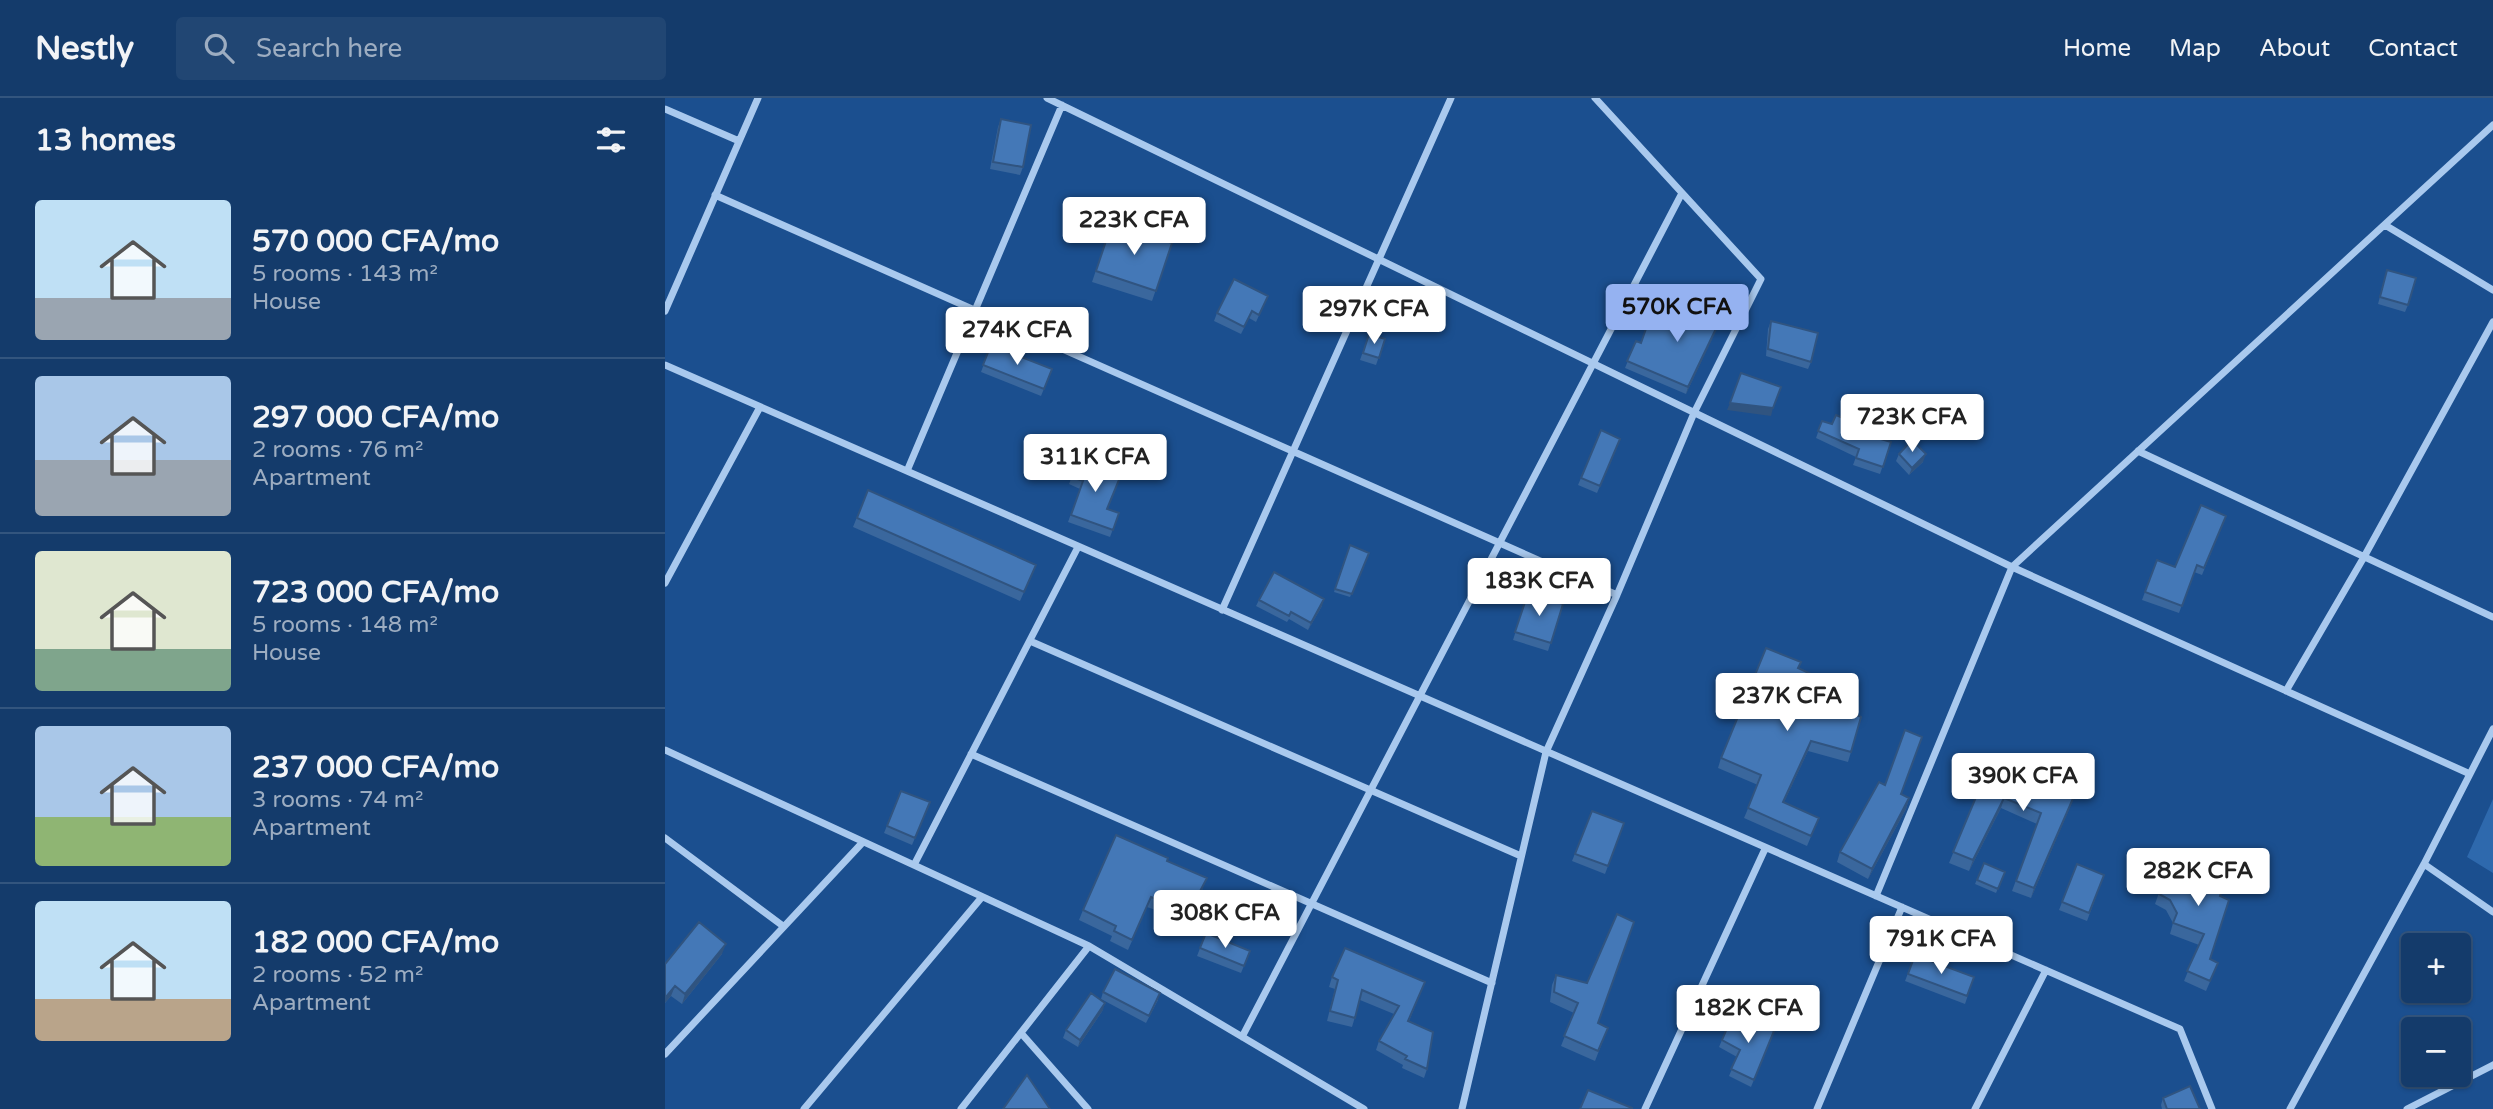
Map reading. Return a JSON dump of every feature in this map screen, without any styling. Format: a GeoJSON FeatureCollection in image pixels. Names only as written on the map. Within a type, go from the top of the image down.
{"type":"FeatureCollection","features":[{"type":"Feature","properties":{"kind":"street"},"geometry":{"type":"LineString","coordinates":[[665,311],[758,98]]}},
{"type":"Feature","properties":{"kind":"street"},"geometry":{"type":"LineString","coordinates":[[1047,98],[2012,567],[2470,774]]}},
{"type":"Feature","properties":{"kind":"street"},"geometry":{"type":"LineString","coordinates":[[1222,610],[1451,98]]}},
{"type":"Feature","properties":{"kind":"street"},"geometry":{"type":"LineString","coordinates":[[1462,1109],[1546,752],[1617,595],[1694,412],[1761,279],[1595,98]]}},
{"type":"Feature","properties":{"kind":"street"},"geometry":{"type":"LineString","coordinates":[[907,471],[1062,105]]}},
{"type":"Feature","properties":{"kind":"street"},"geometry":{"type":"LineString","coordinates":[[665,109],[739,141]]}},
{"type":"Feature","properties":{"kind":"street"},"geometry":{"type":"LineString","coordinates":[[1876,896],[2012,567],[2493,125]]}},
{"type":"Feature","properties":{"kind":"street"},"geometry":{"type":"LineString","coordinates":[[1242,1037],[1682,193]]}},
{"type":"Feature","properties":{"kind":"street"},"geometry":{"type":"LineString","coordinates":[[715,195],[1617,595]]}},
{"type":"Feature","properties":{"kind":"street"},"geometry":{"type":"LineString","coordinates":[[2385,225],[2493,290]]}},
{"type":"Feature","properties":{"kind":"street"},"geometry":{"type":"LineString","coordinates":[[2286,691],[2364,557],[2493,322]]}},
{"type":"Feature","properties":{"kind":"street"},"geometry":{"type":"LineString","coordinates":[[665,365],[1765,849],[2180,1028],[2212,1109]]}},
{"type":"Feature","properties":{"kind":"street"},"geometry":{"type":"LineString","coordinates":[[665,583],[760,407]]}},
{"type":"Feature","properties":{"kind":"street"},"geometry":{"type":"LineString","coordinates":[[2138,451],[2493,617]]}},
{"type":"Feature","properties":{"kind":"street"},"geometry":{"type":"LineString","coordinates":[[913,865],[1079,547]]}},
{"type":"Feature","properties":{"kind":"street"},"geometry":{"type":"LineString","coordinates":[[1030,640],[1521,856]]}},
{"type":"Feature","properties":{"kind":"street"},"geometry":{"type":"LineString","coordinates":[[2290,1109],[2424,864],[2493,729]]}},
{"type":"Feature","properties":{"kind":"street"},"geometry":{"type":"LineString","coordinates":[[665,750],[1089,946],[1364,1109]]}},
{"type":"Feature","properties":{"kind":"street"},"geometry":{"type":"LineString","coordinates":[[971,754],[1492,983]]}},
{"type":"Feature","properties":{"kind":"street"},"geometry":{"type":"LineString","coordinates":[[665,838],[783,926]]}},
{"type":"Feature","properties":{"kind":"street"},"geometry":{"type":"LineString","coordinates":[[665,1054],[863,842]]}},
{"type":"Feature","properties":{"kind":"street"},"geometry":{"type":"LineString","coordinates":[[1645,1109],[1765,849]]}},
{"type":"Feature","properties":{"kind":"street"},"geometry":{"type":"LineString","coordinates":[[2424,864],[2493,912]]}},
{"type":"Feature","properties":{"kind":"street"},"geometry":{"type":"LineString","coordinates":[[804,1109],[982,897]]}},
{"type":"Feature","properties":{"kind":"street"},"geometry":{"type":"LineString","coordinates":[[1817,1109],[1902,907]]}},
{"type":"Feature","properties":{"kind":"street"},"geometry":{"type":"LineString","coordinates":[[961,1109],[1089,946]]}},
{"type":"Feature","properties":{"kind":"street"},"geometry":{"type":"LineString","coordinates":[[1975,1109],[2046,970]]}},
{"type":"Feature","properties":{"kind":"street"},"geometry":{"type":"LineString","coordinates":[[1021,1033],[1088,1109]]}},
{"type":"Feature","properties":{"kind":"street"},"geometry":{"type":"LineString","coordinates":[[2407,1109],[2493,1065]]}},
{"type":"Feature","properties":{"kind":"shaded area"},"geometry":{"type":"Polygon","coordinates":[[[2493,799],[2493,873],[2467,857],[2493,799]]]}},
{"type":"Feature","properties":{"kind":"building"},"geometry":{"type":"Polygon","coordinates":[[[1001,119],[1031,125],[1023,167],[993,162],[1001,119]]]}},
{"type":"Feature","properties":{"kind":"building"},"geometry":{"type":"Polygon","coordinates":[[[1112,223],[1172,243],[1156,291],[1096,271],[1112,223]]]}},
{"type":"Feature","properties":{"kind":"building"},"geometry":{"type":"Polygon","coordinates":[[[2387,270],[2416,278],[2408,305],[2380,297],[2387,270]]]}},
{"type":"Feature","properties":{"kind":"building"},"geometry":{"type":"Polygon","coordinates":[[[1234,279],[1268,296],[1259,315],[1252,311],[1244,327],[1217,313],[1234,279]]]}},
{"type":"Feature","properties":{"kind":"building"},"geometry":{"type":"Polygon","coordinates":[[[1683,300],[1722,316],[1688,387],[1627,361],[1636,341],[1641,343],[1649,320],[1671,328],[1683,300]]]}},
{"type":"Feature","properties":{"kind":"building"},"geometry":{"type":"Polygon","coordinates":[[[1771,321],[1818,333],[1811,362],[1768,349],[1771,321]]]}},
{"type":"Feature","properties":{"kind":"building"},"geometry":{"type":"Polygon","coordinates":[[[1369,334],[1385,339],[1379,358],[1363,353],[1369,334]]]}},
{"type":"Feature","properties":{"kind":"building"},"geometry":{"type":"Polygon","coordinates":[[[991,345],[1052,369],[1044,389],[983,365],[991,345]]]}},
{"type":"Feature","properties":{"kind":"building"},"geometry":{"type":"Polygon","coordinates":[[[1741,373],[1781,387],[1773,408],[1730,403],[1741,373]]]}},
{"type":"Feature","properties":{"kind":"building"},"geometry":{"type":"Polygon","coordinates":[[[1836,415],[1860,425],[1857,432],[1891,442],[1883,467],[1856,458],[1859,449],[1818,431],[1822,421],[1832,424],[1836,415]]]}},
{"type":"Feature","properties":{"kind":"building"},"geometry":{"type":"Polygon","coordinates":[[[1601,430],[1620,439],[1600,486],[1581,478],[1601,430]]]}},
{"type":"Feature","properties":{"kind":"building"},"geometry":{"type":"Polygon","coordinates":[[[1912,440],[1926,454],[1912,468],[1899,454],[1912,440]]]}},
{"type":"Feature","properties":{"kind":"building"},"geometry":{"type":"Polygon","coordinates":[[[1079,458],[1121,475],[1107,509],[1119,513],[1113,530],[1071,515],[1083,481],[1071,477],[1079,458]]]}},
{"type":"Feature","properties":{"kind":"building"},"geometry":{"type":"Polygon","coordinates":[[[868,490],[1036,565],[1024,592],[857,518],[868,490]]]}},
{"type":"Feature","properties":{"kind":"building"},"geometry":{"type":"Polygon","coordinates":[[[2201,505],[2226,516],[2204,568],[2197,565],[2182,606],[2145,592],[2157,560],[2175,567],[2201,505]]]}},
{"type":"Feature","properties":{"kind":"building"},"geometry":{"type":"Polygon","coordinates":[[[1350,545],[1369,553],[1352,594],[1335,589],[1350,545]]]}},
{"type":"Feature","properties":{"kind":"building"},"geometry":{"type":"Polygon","coordinates":[[[1274,572],[1324,599],[1311,623],[1291,612],[1289,616],[1259,600],[1274,572]]]}},
{"type":"Feature","properties":{"kind":"building"},"geometry":{"type":"Polygon","coordinates":[[[1528,593],[1563,604],[1551,643],[1515,632],[1528,593]]]}},
{"type":"Feature","properties":{"kind":"building"},"geometry":{"type":"Polygon","coordinates":[[[1766,648],[1801,662],[1798,668],[1847,691],[1840,706],[1861,717],[1851,752],[1811,741],[1783,802],[1819,818],[1811,836],[1748,808],[1761,775],[1721,758],[1766,648]]]}},
{"type":"Feature","properties":{"kind":"building"},"geometry":{"type":"Polygon","coordinates":[[[1905,730],[1922,737],[1901,794],[1909,798],[1872,869],[1840,852],[1879,782],[1885,785],[1905,730]]]}},
{"type":"Feature","properties":{"kind":"building"},"geometry":{"type":"Polygon","coordinates":[[[2062,755],[2088,764],[2034,888],[2016,881],[2041,813],[2004,798],[1973,860],[1953,852],[1989,766],[2050,792],[2062,755]]]}},
{"type":"Feature","properties":{"kind":"building"},"geometry":{"type":"Polygon","coordinates":[[[901,791],[930,802],[915,838],[887,826],[901,791]]]}},
{"type":"Feature","properties":{"kind":"building"},"geometry":{"type":"Polygon","coordinates":[[[1592,811],[1624,823],[1608,866],[1575,854],[1592,811]]]}},
{"type":"Feature","properties":{"kind":"building"},"geometry":{"type":"Polygon","coordinates":[[[1116,835],[1207,878],[1190,910],[1151,897],[1132,940],[1114,931],[1116,926],[1083,910],[1116,835]]]}},
{"type":"Feature","properties":{"kind":"building"},"geometry":{"type":"Polygon","coordinates":[[[2180,857],[2228,873],[2220,896],[2229,900],[2210,959],[2218,963],[2210,981],[2187,971],[2204,934],[2173,923],[2177,913],[2170,900],[2159,894],[2166,873],[2174,876],[2180,857]]]}},
{"type":"Feature","properties":{"kind":"building"},"geometry":{"type":"Polygon","coordinates":[[[1984,863],[2005,872],[1998,889],[1977,880],[1984,863]]]}},
{"type":"Feature","properties":{"kind":"building"},"geometry":{"type":"Polygon","coordinates":[[[2077,864],[2104,875],[2089,913],[2062,902],[2077,864]]]}},
{"type":"Feature","properties":{"kind":"building"},"geometry":{"type":"Polygon","coordinates":[[[1617,914],[1634,922],[1598,1023],[1608,1028],[1598,1051],[1564,1036],[1578,1003],[1554,992],[1556,975],[1587,983],[1617,914]]]}},
{"type":"Feature","properties":{"kind":"building"},"geometry":{"type":"Polygon","coordinates":[[[699,922],[726,944],[685,994],[675,986],[665,998],[665,964],[699,922]]]}},
{"type":"Feature","properties":{"kind":"building"},"geometry":{"type":"Polygon","coordinates":[[[1206,933],[1250,951],[1244,966],[1200,948],[1206,933]]]}},
{"type":"Feature","properties":{"kind":"building"},"geometry":{"type":"Polygon","coordinates":[[[1345,948],[1425,982],[1408,1021],[1433,1032],[1427,1069],[1405,1059],[1407,1056],[1379,1041],[1399,1006],[1362,990],[1355,1018],[1330,1011],[1338,980],[1332,977],[1345,948]]]}},
{"type":"Feature","properties":{"kind":"building"},"geometry":{"type":"Polygon","coordinates":[[[1915,955],[1974,977],[1967,996],[1908,974],[1915,955]]]}},
{"type":"Feature","properties":{"kind":"building"},"geometry":{"type":"Polygon","coordinates":[[[1115,969],[1160,993],[1149,1016],[1103,992],[1115,969]]]}},
{"type":"Feature","properties":{"kind":"building"},"geometry":{"type":"Polygon","coordinates":[[[1091,993],[1105,1003],[1080,1040],[1066,1030],[1091,993]]]}},
{"type":"Feature","properties":{"kind":"building"},"geometry":{"type":"Polygon","coordinates":[[[1733,1014],[1774,1031],[1754,1080],[1731,1069],[1740,1050],[1722,1040],[1733,1014]]]}},
{"type":"Feature","properties":{"kind":"building"},"geometry":{"type":"Polygon","coordinates":[[[1027,1075],[1050,1109],[1003,1109],[1027,1075]]]}},
{"type":"Feature","properties":{"kind":"building"},"geometry":{"type":"Polygon","coordinates":[[[2190,1086],[2200,1109],[2167,1109],[2163,1098],[2190,1086]]]}},
{"type":"Feature","properties":{"kind":"building"},"geometry":{"type":"Polygon","coordinates":[[[1588,1090],[1632,1108],[1632,1109],[1580,1109],[1588,1090]]]}}]}
